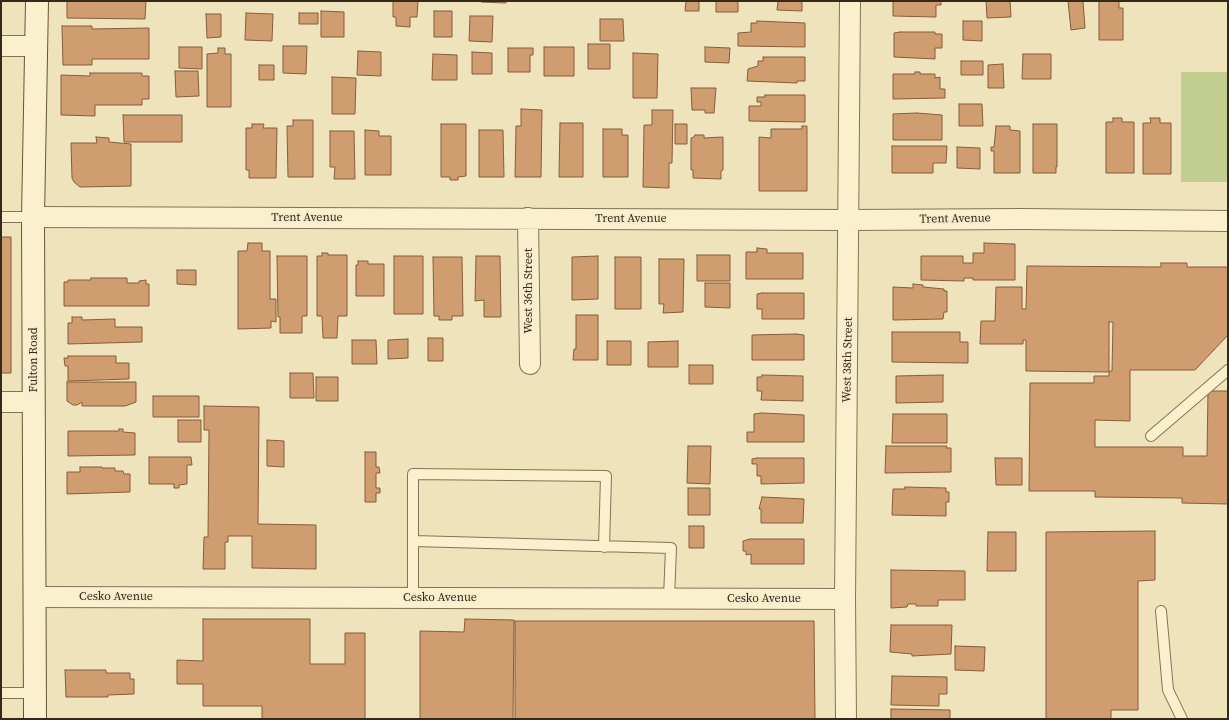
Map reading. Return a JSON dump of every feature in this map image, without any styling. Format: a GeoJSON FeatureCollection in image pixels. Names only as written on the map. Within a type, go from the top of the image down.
{"type":"FeatureCollection","features":[{"type":"Feature","properties":{"kind":"main road","name":"Fulton Road"},"geometry":{"type":"LineString","coordinates":[[35,719],[33,217],[37,1]]}},
{"type":"Feature","properties":{"kind":"street","name":"West 38th Street"},"geometry":{"type":"LineString","coordinates":[[846,719],[850,1]]}},
{"type":"Feature","properties":{"kind":"street"},"geometry":{"type":"LineString","coordinates":[[1,46],[35,46]]}},
{"type":"Feature","properties":{"kind":"street","name":"Trent Avenue"},"geometry":{"type":"LineString","coordinates":[[33,217],[849,220],[1022,219],[1228,221]]}},
{"type":"Feature","properties":{"kind":"street","name":"West 36th Street"},"geometry":{"type":"LineString","coordinates":[[528,218],[530,364]]}},
{"type":"Feature","properties":{"kind":"street"},"geometry":{"type":"LineString","coordinates":[[1,402],[34,402]]}},
{"type":"Feature","properties":{"kind":"street","name":"Cesko Avenue"},"geometry":{"type":"LineString","coordinates":[[35,597],[846,599]]}},
{"type":"Feature","properties":{"kind":"lane"},"geometry":{"type":"LineString","coordinates":[[1,217],[33,217]]}},
{"type":"Feature","properties":{"kind":"lane"},"geometry":{"type":"LineString","coordinates":[[1151,436],[1228,370]]}},
{"type":"Feature","properties":{"kind":"lane"},"geometry":{"type":"LineString","coordinates":[[413,598],[413,474],[606,476],[604,546]]}},
{"type":"Feature","properties":{"kind":"lane"},"geometry":{"type":"LineString","coordinates":[[413,541],[671,548],[669,598]]}},
{"type":"Feature","properties":{"kind":"lane"},"geometry":{"type":"LineString","coordinates":[[1161,611],[1168,690],[1182,719]]}},
{"type":"Feature","properties":{"kind":"lane"},"geometry":{"type":"LineString","coordinates":[[1,693],[35,693]]}},
{"type":"Feature","properties":{"kind":"green space"},"geometry":{"type":"Polygon","coordinates":[[[1181,72],[1228,72],[1228,182],[1181,182],[1181,72]]]}},
{"type":"Feature","properties":{"kind":"building"},"geometry":{"type":"Polygon","coordinates":[[[67,1],[146,1],[145,19],[67,18],[67,1]]]}},
{"type":"Feature","properties":{"kind":"building"},"geometry":{"type":"Polygon","coordinates":[[[393,1],[418,1],[417,17],[410,17],[410,27],[396,26],[396,17],[393,17],[393,1]]]}},
{"type":"Feature","properties":{"kind":"building"},"geometry":{"type":"Polygon","coordinates":[[[506,1],[506,3],[481,2],[506,1]]]}},
{"type":"Feature","properties":{"kind":"building"},"geometry":{"type":"Polygon","coordinates":[[[686,1],[699,1],[699,11],[685,11],[686,1]]]}},
{"type":"Feature","properties":{"kind":"building"},"geometry":{"type":"Polygon","coordinates":[[[716,1],[738,1],[738,12],[716,12],[716,1]]]}},
{"type":"Feature","properties":{"kind":"building"},"geometry":{"type":"Polygon","coordinates":[[[778,1],[802,1],[802,11],[777,10],[778,1]]]}},
{"type":"Feature","properties":{"kind":"building"},"geometry":{"type":"Polygon","coordinates":[[[893,1],[941,1],[941,5],[936,5],[936,17],[893,16],[893,1]]]}},
{"type":"Feature","properties":{"kind":"building"},"geometry":{"type":"Polygon","coordinates":[[[986,1],[1010,1],[1011,17],[987,18],[986,1]]]}},
{"type":"Feature","properties":{"kind":"building"},"geometry":{"type":"Polygon","coordinates":[[[1068,1],[1083,1],[1085,28],[1071,30],[1068,1]]]}},
{"type":"Feature","properties":{"kind":"building"},"geometry":{"type":"Polygon","coordinates":[[[1099,1],[1119,1],[1119,8],[1123,8],[1123,40],[1099,40],[1099,1]]]}},
{"type":"Feature","properties":{"kind":"building"},"geometry":{"type":"Polygon","coordinates":[[[321,11],[344,12],[344,37],[321,37],[321,11]]]}},
{"type":"Feature","properties":{"kind":"building"},"geometry":{"type":"Polygon","coordinates":[[[434,11],[452,11],[452,37],[434,37],[434,11]]]}},
{"type":"Feature","properties":{"kind":"building"},"geometry":{"type":"Polygon","coordinates":[[[246,13],[273,14],[272,41],[245,40],[246,13]]]}},
{"type":"Feature","properties":{"kind":"building"},"geometry":{"type":"Polygon","coordinates":[[[299,13],[318,13],[318,24],[299,24],[299,13]]]}},
{"type":"Feature","properties":{"kind":"building"},"geometry":{"type":"Polygon","coordinates":[[[206,14],[221,14],[221,37],[207,38],[206,14]]]}},
{"type":"Feature","properties":{"kind":"building"},"geometry":{"type":"Polygon","coordinates":[[[470,16],[493,16],[492,42],[469,41],[470,16]]]}},
{"type":"Feature","properties":{"kind":"building"},"geometry":{"type":"Polygon","coordinates":[[[600,19],[623,19],[624,41],[600,41],[600,19]]]}},
{"type":"Feature","properties":{"kind":"building"},"geometry":{"type":"Polygon","coordinates":[[[757,21],[805,23],[805,47],[738,46],[738,33],[751,32],[751,23],[757,23],[757,21]]]}},
{"type":"Feature","properties":{"kind":"building"},"geometry":{"type":"Polygon","coordinates":[[[963,21],[982,21],[982,41],[963,40],[963,21]]]}},
{"type":"Feature","properties":{"kind":"building"},"geometry":{"type":"Polygon","coordinates":[[[62,26],[92,26],[92,29],[149,28],[149,59],[92,59],[92,65],[63,65],[62,26]]]}},
{"type":"Feature","properties":{"kind":"building"},"geometry":{"type":"Polygon","coordinates":[[[935,32],[935,34],[942,34],[942,48],[935,48],[935,59],[894,57],[894,33],[935,32]]]}},
{"type":"Feature","properties":{"kind":"building"},"geometry":{"type":"Polygon","coordinates":[[[588,44],[610,44],[610,69],[588,69],[588,44]]]}},
{"type":"Feature","properties":{"kind":"building"},"geometry":{"type":"Polygon","coordinates":[[[283,46],[307,46],[306,74],[283,73],[283,46]]]}},
{"type":"Feature","properties":{"kind":"building"},"geometry":{"type":"Polygon","coordinates":[[[179,47],[202,47],[202,69],[179,68],[179,47]]]}},
{"type":"Feature","properties":{"kind":"building"},"geometry":{"type":"Polygon","coordinates":[[[544,47],[574,47],[574,76],[544,76],[544,47]]]}},
{"type":"Feature","properties":{"kind":"building"},"geometry":{"type":"Polygon","coordinates":[[[705,47],[730,48],[729,63],[705,62],[705,47]]]}},
{"type":"Feature","properties":{"kind":"building"},"geometry":{"type":"Polygon","coordinates":[[[218,48],[225,48],[225,54],[231,54],[231,107],[207,107],[207,54],[218,53],[218,48]]]}},
{"type":"Feature","properties":{"kind":"building"},"geometry":{"type":"Polygon","coordinates":[[[508,48],[533,48],[533,55],[530,55],[530,72],[508,72],[508,48]]]}},
{"type":"Feature","properties":{"kind":"building"},"geometry":{"type":"Polygon","coordinates":[[[358,51],[381,52],[381,76],[357,75],[358,51]]]}},
{"type":"Feature","properties":{"kind":"building"},"geometry":{"type":"Polygon","coordinates":[[[472,52],[492,53],[492,74],[472,74],[472,52]]]}},
{"type":"Feature","properties":{"kind":"building"},"geometry":{"type":"Polygon","coordinates":[[[633,53],[658,54],[657,98],[633,98],[633,53]]]}},
{"type":"Feature","properties":{"kind":"building"},"geometry":{"type":"Polygon","coordinates":[[[433,54],[457,55],[457,80],[432,80],[433,54]]]}},
{"type":"Feature","properties":{"kind":"building"},"geometry":{"type":"Polygon","coordinates":[[[1023,54],[1051,54],[1051,79],[1022,79],[1023,54]]]}},
{"type":"Feature","properties":{"kind":"building"},"geometry":{"type":"Polygon","coordinates":[[[763,57],[805,57],[805,81],[797,81],[797,83],[747,81],[748,69],[758,66],[758,61],[763,61],[763,57]]]}},
{"type":"Feature","properties":{"kind":"building"},"geometry":{"type":"Polygon","coordinates":[[[961,61],[983,61],[983,75],[961,75],[961,61]]]}},
{"type":"Feature","properties":{"kind":"building"},"geometry":{"type":"Polygon","coordinates":[[[1003,64],[1004,88],[988,88],[988,65],[1003,64]]]}},
{"type":"Feature","properties":{"kind":"building"},"geometry":{"type":"Polygon","coordinates":[[[259,65],[274,65],[274,80],[259,80],[259,65]]]}},
{"type":"Feature","properties":{"kind":"building"},"geometry":{"type":"Polygon","coordinates":[[[175,71],[198,71],[199,96],[176,97],[175,71]]]}},
{"type":"Feature","properties":{"kind":"building"},"geometry":{"type":"Polygon","coordinates":[[[915,72],[920,72],[920,74],[935,74],[935,78],[940,77],[940,89],[945,89],[945,98],[893,99],[893,74],[915,74],[915,72]]]}},
{"type":"Feature","properties":{"kind":"building"},"geometry":{"type":"Polygon","coordinates":[[[90,73],[142,73],[142,76],[149,76],[149,99],[142,99],[142,105],[95,105],[95,116],[61,115],[61,75],[90,76],[90,73]]]}},
{"type":"Feature","properties":{"kind":"building"},"geometry":{"type":"Polygon","coordinates":[[[332,77],[356,78],[355,114],[332,114],[332,77]]]}},
{"type":"Feature","properties":{"kind":"building"},"geometry":{"type":"Polygon","coordinates":[[[691,88],[716,88],[714,113],[705,113],[705,110],[692,110],[691,88]]]}},
{"type":"Feature","properties":{"kind":"building"},"geometry":{"type":"Polygon","coordinates":[[[765,95],[805,95],[805,122],[749,121],[749,106],[761,106],[761,102],[757,102],[757,97],[765,97],[765,95]]]}},
{"type":"Feature","properties":{"kind":"building"},"geometry":{"type":"Polygon","coordinates":[[[959,104],[982,104],[983,126],[959,126],[959,104]]]}},
{"type":"Feature","properties":{"kind":"building"},"geometry":{"type":"Polygon","coordinates":[[[521,109],[542,110],[541,177],[515,177],[516,126],[521,126],[521,109]]]}},
{"type":"Feature","properties":{"kind":"building"},"geometry":{"type":"Polygon","coordinates":[[[652,110],[673,110],[672,163],[669,163],[669,188],[643,187],[644,125],[652,125],[652,110]]]}},
{"type":"Feature","properties":{"kind":"building"},"geometry":{"type":"Polygon","coordinates":[[[917,113],[942,115],[942,140],[893,140],[893,114],[917,113]]]}},
{"type":"Feature","properties":{"kind":"building"},"geometry":{"type":"Polygon","coordinates":[[[123,115],[182,115],[182,142],[124,142],[123,115]]]}},
{"type":"Feature","properties":{"kind":"building"},"geometry":{"type":"Polygon","coordinates":[[[1113,118],[1122,118],[1122,122],[1134,122],[1134,173],[1106,173],[1106,122],[1113,122],[1113,118]]]}},
{"type":"Feature","properties":{"kind":"building"},"geometry":{"type":"Polygon","coordinates":[[[1150,118],[1160,118],[1160,123],[1171,123],[1171,174],[1143,174],[1143,123],[1151,123],[1150,118]]]}},
{"type":"Feature","properties":{"kind":"building"},"geometry":{"type":"Polygon","coordinates":[[[293,120],[313,120],[313,177],[288,177],[287,126],[293,126],[293,120]]]}},
{"type":"Feature","properties":{"kind":"building"},"geometry":{"type":"Polygon","coordinates":[[[560,123],[583,123],[583,177],[559,177],[560,123]]]}},
{"type":"Feature","properties":{"kind":"building"},"geometry":{"type":"Polygon","coordinates":[[[252,124],[264,124],[263,128],[277,128],[276,178],[249,178],[249,170],[246,170],[246,128],[252,128],[252,124]]]}},
{"type":"Feature","properties":{"kind":"building"},"geometry":{"type":"Polygon","coordinates":[[[441,124],[466,124],[466,176],[458,177],[458,180],[450,180],[450,177],[441,177],[441,124]]]}},
{"type":"Feature","properties":{"kind":"building"},"geometry":{"type":"Polygon","coordinates":[[[675,124],[687,124],[687,144],[675,144],[675,124]]]}},
{"type":"Feature","properties":{"kind":"building"},"geometry":{"type":"Polygon","coordinates":[[[1033,124],[1057,124],[1056,173],[1033,173],[1033,124]]]}},
{"type":"Feature","properties":{"kind":"building"},"geometry":{"type":"Polygon","coordinates":[[[802,126],[807,126],[807,191],[759,191],[759,137],[771,138],[771,129],[802,129],[802,126]]]}},
{"type":"Feature","properties":{"kind":"building"},"geometry":{"type":"Polygon","coordinates":[[[996,126],[1010,126],[1010,130],[1020,131],[1020,173],[994,173],[994,151],[991,151],[991,147],[994,147],[996,126]]]}},
{"type":"Feature","properties":{"kind":"building"},"geometry":{"type":"Polygon","coordinates":[[[603,129],[622,129],[622,135],[628,135],[628,177],[603,177],[603,129]]]}},
{"type":"Feature","properties":{"kind":"building"},"geometry":{"type":"Polygon","coordinates":[[[365,130],[379,131],[379,136],[391,136],[391,175],[365,175],[365,130]]]}},
{"type":"Feature","properties":{"kind":"building"},"geometry":{"type":"Polygon","coordinates":[[[479,130],[503,130],[504,177],[479,177],[479,130]]]}},
{"type":"Feature","properties":{"kind":"building"},"geometry":{"type":"Polygon","coordinates":[[[330,131],[354,131],[355,179],[334,179],[335,167],[330,167],[330,131]]]}},
{"type":"Feature","properties":{"kind":"building"},"geometry":{"type":"Polygon","coordinates":[[[695,135],[704,135],[704,138],[723,137],[723,170],[721,171],[721,179],[693,178],[693,170],[691,170],[691,138],[695,135]]]}},
{"type":"Feature","properties":{"kind":"building"},"geometry":{"type":"Polygon","coordinates":[[[96,137],[109,138],[109,142],[131,144],[131,186],[80,187],[74,182],[72,178],[71,143],[97,143],[96,137]]]}},
{"type":"Feature","properties":{"kind":"building"},"geometry":{"type":"Polygon","coordinates":[[[892,146],[947,146],[946,163],[933,163],[933,173],[892,173],[892,146]]]}},
{"type":"Feature","properties":{"kind":"building"},"geometry":{"type":"Polygon","coordinates":[[[957,147],[980,148],[980,169],[957,168],[957,147]]]}},
{"type":"Feature","properties":{"kind":"building"},"geometry":{"type":"Polygon","coordinates":[[[1,237],[11,237],[11,373],[1,373],[1,237]]]}},
{"type":"Feature","properties":{"kind":"building"},"geometry":{"type":"Polygon","coordinates":[[[248,243],[262,243],[262,251],[270,251],[270,299],[276,299],[276,322],[271,321],[271,328],[238,329],[238,251],[247,251],[248,243]]]}},
{"type":"Feature","properties":{"kind":"building"},"geometry":{"type":"Polygon","coordinates":[[[984,243],[1015,244],[1015,280],[973,280],[973,278],[964,278],[964,281],[921,280],[921,256],[963,256],[963,263],[973,263],[973,253],[984,253],[984,243]]]}},
{"type":"Feature","properties":{"kind":"building"},"geometry":{"type":"Polygon","coordinates":[[[757,248],[767,249],[767,253],[803,253],[803,279],[746,279],[746,252],[757,252],[757,248]]]}},
{"type":"Feature","properties":{"kind":"building"},"geometry":{"type":"Polygon","coordinates":[[[322,253],[328,253],[328,255],[347,255],[347,316],[338,316],[337,338],[323,338],[322,316],[317,316],[317,256],[322,256],[322,253]]]}},
{"type":"Feature","properties":{"kind":"building"},"geometry":{"type":"Polygon","coordinates":[[[697,255],[730,255],[730,281],[697,281],[697,255]]]}},
{"type":"Feature","properties":{"kind":"building"},"geometry":{"type":"Polygon","coordinates":[[[277,256],[307,256],[307,316],[302,316],[302,333],[280,333],[280,317],[278,317],[277,256]]]}},
{"type":"Feature","properties":{"kind":"building"},"geometry":{"type":"Polygon","coordinates":[[[394,256],[423,256],[423,314],[394,314],[394,256]]]}},
{"type":"Feature","properties":{"kind":"building"},"geometry":{"type":"Polygon","coordinates":[[[476,256],[500,256],[501,317],[484,317],[484,300],[475,301],[476,256]]]}},
{"type":"Feature","properties":{"kind":"building"},"geometry":{"type":"Polygon","coordinates":[[[598,256],[598,299],[572,300],[572,257],[598,256]]]}},
{"type":"Feature","properties":{"kind":"building"},"geometry":{"type":"Polygon","coordinates":[[[433,257],[462,257],[463,316],[452,316],[452,320],[439,320],[439,316],[434,316],[433,257]]]}},
{"type":"Feature","properties":{"kind":"building"},"geometry":{"type":"Polygon","coordinates":[[[615,257],[641,257],[641,309],[615,309],[615,257]]]}},
{"type":"Feature","properties":{"kind":"building"},"geometry":{"type":"Polygon","coordinates":[[[659,259],[684,259],[683,312],[663,313],[664,304],[659,304],[659,259]]]}},
{"type":"Feature","properties":{"kind":"building"},"geometry":{"type":"Polygon","coordinates":[[[358,261],[368,261],[368,264],[384,264],[384,296],[356,296],[356,265],[358,265],[358,261]]]}},
{"type":"Feature","properties":{"kind":"building"},"geometry":{"type":"Polygon","coordinates":[[[1161,263],[1187,263],[1187,267],[1228,267],[1228,335],[1195,370],[1130,370],[1130,421],[1095,420],[1095,447],[1183,447],[1183,456],[1207,456],[1208,391],[1228,391],[1228,504],[1182,503],[1182,498],[1095,497],[1095,491],[1029,491],[1030,383],[1094,383],[1094,376],[1109,376],[1109,372],[1026,371],[1026,340],[1023,340],[1023,344],[980,344],[981,321],[995,321],[996,287],[1022,287],[1022,309],[1026,309],[1027,266],[1161,267],[1161,263]],[[1109,322],[1109,371],[1112,371],[1113,322],[1109,322]]]}},
{"type":"Feature","properties":{"kind":"building"},"geometry":{"type":"Polygon","coordinates":[[[177,270],[196,270],[196,285],[177,284],[177,270]]]}},
{"type":"Feature","properties":{"kind":"building"},"geometry":{"type":"Polygon","coordinates":[[[91,278],[127,278],[127,283],[139,283],[139,281],[146,280],[146,284],[149,284],[149,306],[64,306],[64,282],[68,282],[68,280],[91,280],[91,278]]]}},
{"type":"Feature","properties":{"kind":"building"},"geometry":{"type":"Polygon","coordinates":[[[705,283],[730,283],[730,308],[705,307],[705,283]]]}},
{"type":"Feature","properties":{"kind":"building"},"geometry":{"type":"Polygon","coordinates":[[[913,284],[923,285],[923,287],[944,289],[944,291],[947,291],[947,312],[944,312],[943,319],[893,320],[893,287],[913,288],[913,284]]]}},
{"type":"Feature","properties":{"kind":"building"},"geometry":{"type":"Polygon","coordinates":[[[804,293],[804,319],[762,319],[762,309],[757,309],[757,294],[804,293]]]}},
{"type":"Feature","properties":{"kind":"building"},"geometry":{"type":"Polygon","coordinates":[[[576,315],[598,315],[598,360],[573,360],[574,349],[576,349],[576,315]]]}},
{"type":"Feature","properties":{"kind":"building"},"geometry":{"type":"Polygon","coordinates":[[[72,317],[82,317],[82,320],[115,319],[115,327],[142,327],[142,342],[68,344],[68,323],[72,323],[72,317]]]}},
{"type":"Feature","properties":{"kind":"building"},"geometry":{"type":"Polygon","coordinates":[[[892,332],[960,332],[960,342],[968,342],[968,363],[892,362],[892,332]]]}},
{"type":"Feature","properties":{"kind":"building"},"geometry":{"type":"Polygon","coordinates":[[[752,335],[804,335],[804,360],[752,360],[752,335]]]}},
{"type":"Feature","properties":{"kind":"building"},"geometry":{"type":"Polygon","coordinates":[[[428,338],[443,338],[443,361],[428,361],[428,338]]]}},
{"type":"Feature","properties":{"kind":"building"},"geometry":{"type":"Polygon","coordinates":[[[408,339],[408,358],[388,359],[388,340],[408,339]]]}},
{"type":"Feature","properties":{"kind":"building"},"geometry":{"type":"Polygon","coordinates":[[[352,340],[376,340],[377,364],[352,364],[352,340]]]}},
{"type":"Feature","properties":{"kind":"building"},"geometry":{"type":"Polygon","coordinates":[[[607,341],[631,341],[631,365],[607,365],[607,341]]]}},
{"type":"Feature","properties":{"kind":"building"},"geometry":{"type":"Polygon","coordinates":[[[678,341],[678,367],[648,367],[648,342],[678,341]]]}},
{"type":"Feature","properties":{"kind":"building"},"geometry":{"type":"Polygon","coordinates":[[[68,356],[116,356],[116,363],[129,363],[129,379],[68,381],[68,366],[65,366],[64,358],[68,358],[68,356]]]}},
{"type":"Feature","properties":{"kind":"building"},"geometry":{"type":"Polygon","coordinates":[[[689,365],[713,365],[713,384],[689,384],[689,365]]]}},
{"type":"Feature","properties":{"kind":"building"},"geometry":{"type":"Polygon","coordinates":[[[290,373],[313,373],[314,398],[290,398],[290,373]]]}},
{"type":"Feature","properties":{"kind":"building"},"geometry":{"type":"Polygon","coordinates":[[[762,375],[803,376],[803,401],[761,400],[762,391],[757,391],[757,377],[762,377],[762,375]]]}},
{"type":"Feature","properties":{"kind":"building"},"geometry":{"type":"Polygon","coordinates":[[[943,375],[943,402],[896,403],[896,376],[943,375]]]}},
{"type":"Feature","properties":{"kind":"building"},"geometry":{"type":"Polygon","coordinates":[[[316,377],[338,377],[338,401],[316,401],[316,377]]]}},
{"type":"Feature","properties":{"kind":"building"},"geometry":{"type":"Polygon","coordinates":[[[67,382],[136,382],[136,402],[125,406],[82,406],[82,402],[77,405],[73,405],[67,401],[67,382]]]}},
{"type":"Feature","properties":{"kind":"building"},"geometry":{"type":"Polygon","coordinates":[[[153,396],[199,396],[199,417],[153,417],[153,396]]]}},
{"type":"Feature","properties":{"kind":"building"},"geometry":{"type":"Polygon","coordinates":[[[204,406],[259,407],[258,524],[316,525],[316,569],[252,568],[252,536],[228,536],[228,542],[225,542],[225,569],[203,569],[204,537],[208,537],[209,430],[204,430],[204,406]]]}},
{"type":"Feature","properties":{"kind":"building"},"geometry":{"type":"Polygon","coordinates":[[[754,414],[804,415],[804,442],[747,442],[747,432],[754,432],[754,414]]]}},
{"type":"Feature","properties":{"kind":"building"},"geometry":{"type":"Polygon","coordinates":[[[893,414],[947,414],[947,443],[892,443],[893,414]]]}},
{"type":"Feature","properties":{"kind":"building"},"geometry":{"type":"Polygon","coordinates":[[[178,420],[201,420],[201,442],[178,442],[178,420]]]}},
{"type":"Feature","properties":{"kind":"building"},"geometry":{"type":"Polygon","coordinates":[[[119,429],[123,429],[123,432],[135,433],[135,455],[68,456],[68,431],[119,431],[119,429]]]}},
{"type":"Feature","properties":{"kind":"building"},"geometry":{"type":"Polygon","coordinates":[[[267,440],[284,441],[284,467],[267,466],[267,440]]]}},
{"type":"Feature","properties":{"kind":"building"},"geometry":{"type":"Polygon","coordinates":[[[688,446],[711,446],[710,484],[687,483],[688,446]]]}},
{"type":"Feature","properties":{"kind":"building"},"geometry":{"type":"Polygon","coordinates":[[[886,446],[947,446],[946,448],[951,448],[951,472],[885,473],[886,446]]]}},
{"type":"Feature","properties":{"kind":"building"},"geometry":{"type":"Polygon","coordinates":[[[365,452],[376,452],[376,467],[379,467],[380,473],[376,473],[376,488],[380,488],[380,493],[376,493],[376,502],[365,502],[365,452]]]}},
{"type":"Feature","properties":{"kind":"building"},"geometry":{"type":"Polygon","coordinates":[[[149,457],[191,457],[192,465],[187,465],[187,484],[179,485],[179,488],[174,488],[174,484],[149,484],[149,457]]]}},
{"type":"Feature","properties":{"kind":"building"},"geometry":{"type":"Polygon","coordinates":[[[804,458],[804,483],[761,484],[761,476],[757,476],[757,464],[752,464],[752,459],[804,458]]]}},
{"type":"Feature","properties":{"kind":"building"},"geometry":{"type":"Polygon","coordinates":[[[995,458],[1022,458],[1022,485],[996,485],[995,458]]]}},
{"type":"Feature","properties":{"kind":"building"},"geometry":{"type":"Polygon","coordinates":[[[80,467],[115,468],[115,471],[123,471],[124,474],[130,474],[130,492],[67,494],[67,472],[80,472],[80,467]]]}},
{"type":"Feature","properties":{"kind":"building"},"geometry":{"type":"Polygon","coordinates":[[[905,487],[946,488],[946,492],[949,492],[949,502],[946,502],[946,516],[892,515],[893,489],[905,489],[905,487]]]}},
{"type":"Feature","properties":{"kind":"building"},"geometry":{"type":"Polygon","coordinates":[[[688,488],[710,488],[710,515],[688,515],[688,488]]]}},
{"type":"Feature","properties":{"kind":"building"},"geometry":{"type":"Polygon","coordinates":[[[762,497],[804,499],[803,523],[761,523],[761,509],[759,509],[762,497]]]}},
{"type":"Feature","properties":{"kind":"building"},"geometry":{"type":"Polygon","coordinates":[[[689,526],[704,526],[704,548],[689,548],[689,526]]]}},
{"type":"Feature","properties":{"kind":"building"},"geometry":{"type":"Polygon","coordinates":[[[1155,531],[1155,580],[1138,581],[1138,710],[1111,710],[1111,719],[1046,719],[1046,532],[1155,531]]]}},
{"type":"Feature","properties":{"kind":"building"},"geometry":{"type":"Polygon","coordinates":[[[988,532],[1016,532],[1016,571],[987,571],[988,532]]]}},
{"type":"Feature","properties":{"kind":"building"},"geometry":{"type":"Polygon","coordinates":[[[750,539],[804,539],[804,564],[751,564],[751,554],[746,555],[746,551],[743,551],[743,541],[750,539]]]}},
{"type":"Feature","properties":{"kind":"building"},"geometry":{"type":"Polygon","coordinates":[[[891,570],[965,571],[965,600],[938,600],[938,606],[916,606],[916,604],[908,604],[907,607],[891,608],[891,570]]]}},
{"type":"Feature","properties":{"kind":"building"},"geometry":{"type":"Polygon","coordinates":[[[203,619],[310,619],[310,664],[345,664],[345,633],[365,633],[365,719],[262,719],[262,706],[203,706],[203,684],[177,684],[177,660],[203,661],[203,619]]]}},
{"type":"Feature","properties":{"kind":"building"},"geometry":{"type":"Polygon","coordinates":[[[465,619],[514,620],[513,719],[420,719],[420,631],[464,632],[465,619]]]}},
{"type":"Feature","properties":{"kind":"building"},"geometry":{"type":"Polygon","coordinates":[[[515,621],[814,621],[815,719],[515,719],[515,621]]]}},
{"type":"Feature","properties":{"kind":"building"},"geometry":{"type":"Polygon","coordinates":[[[891,625],[952,625],[951,654],[912,656],[912,654],[890,652],[891,625]]]}},
{"type":"Feature","properties":{"kind":"building"},"geometry":{"type":"Polygon","coordinates":[[[955,646],[985,647],[984,671],[955,670],[955,646]]]}},
{"type":"Feature","properties":{"kind":"building"},"geometry":{"type":"Polygon","coordinates":[[[65,670],[106,670],[106,673],[130,673],[130,679],[134,679],[134,694],[108,695],[108,697],[66,697],[65,670]]]}},
{"type":"Feature","properties":{"kind":"building"},"geometry":{"type":"Polygon","coordinates":[[[892,676],[947,677],[947,694],[939,694],[939,706],[891,705],[892,676]]]}},
{"type":"Feature","properties":{"kind":"building"},"geometry":{"type":"Polygon","coordinates":[[[891,709],[950,710],[950,719],[891,719],[891,709]]]}}]}
